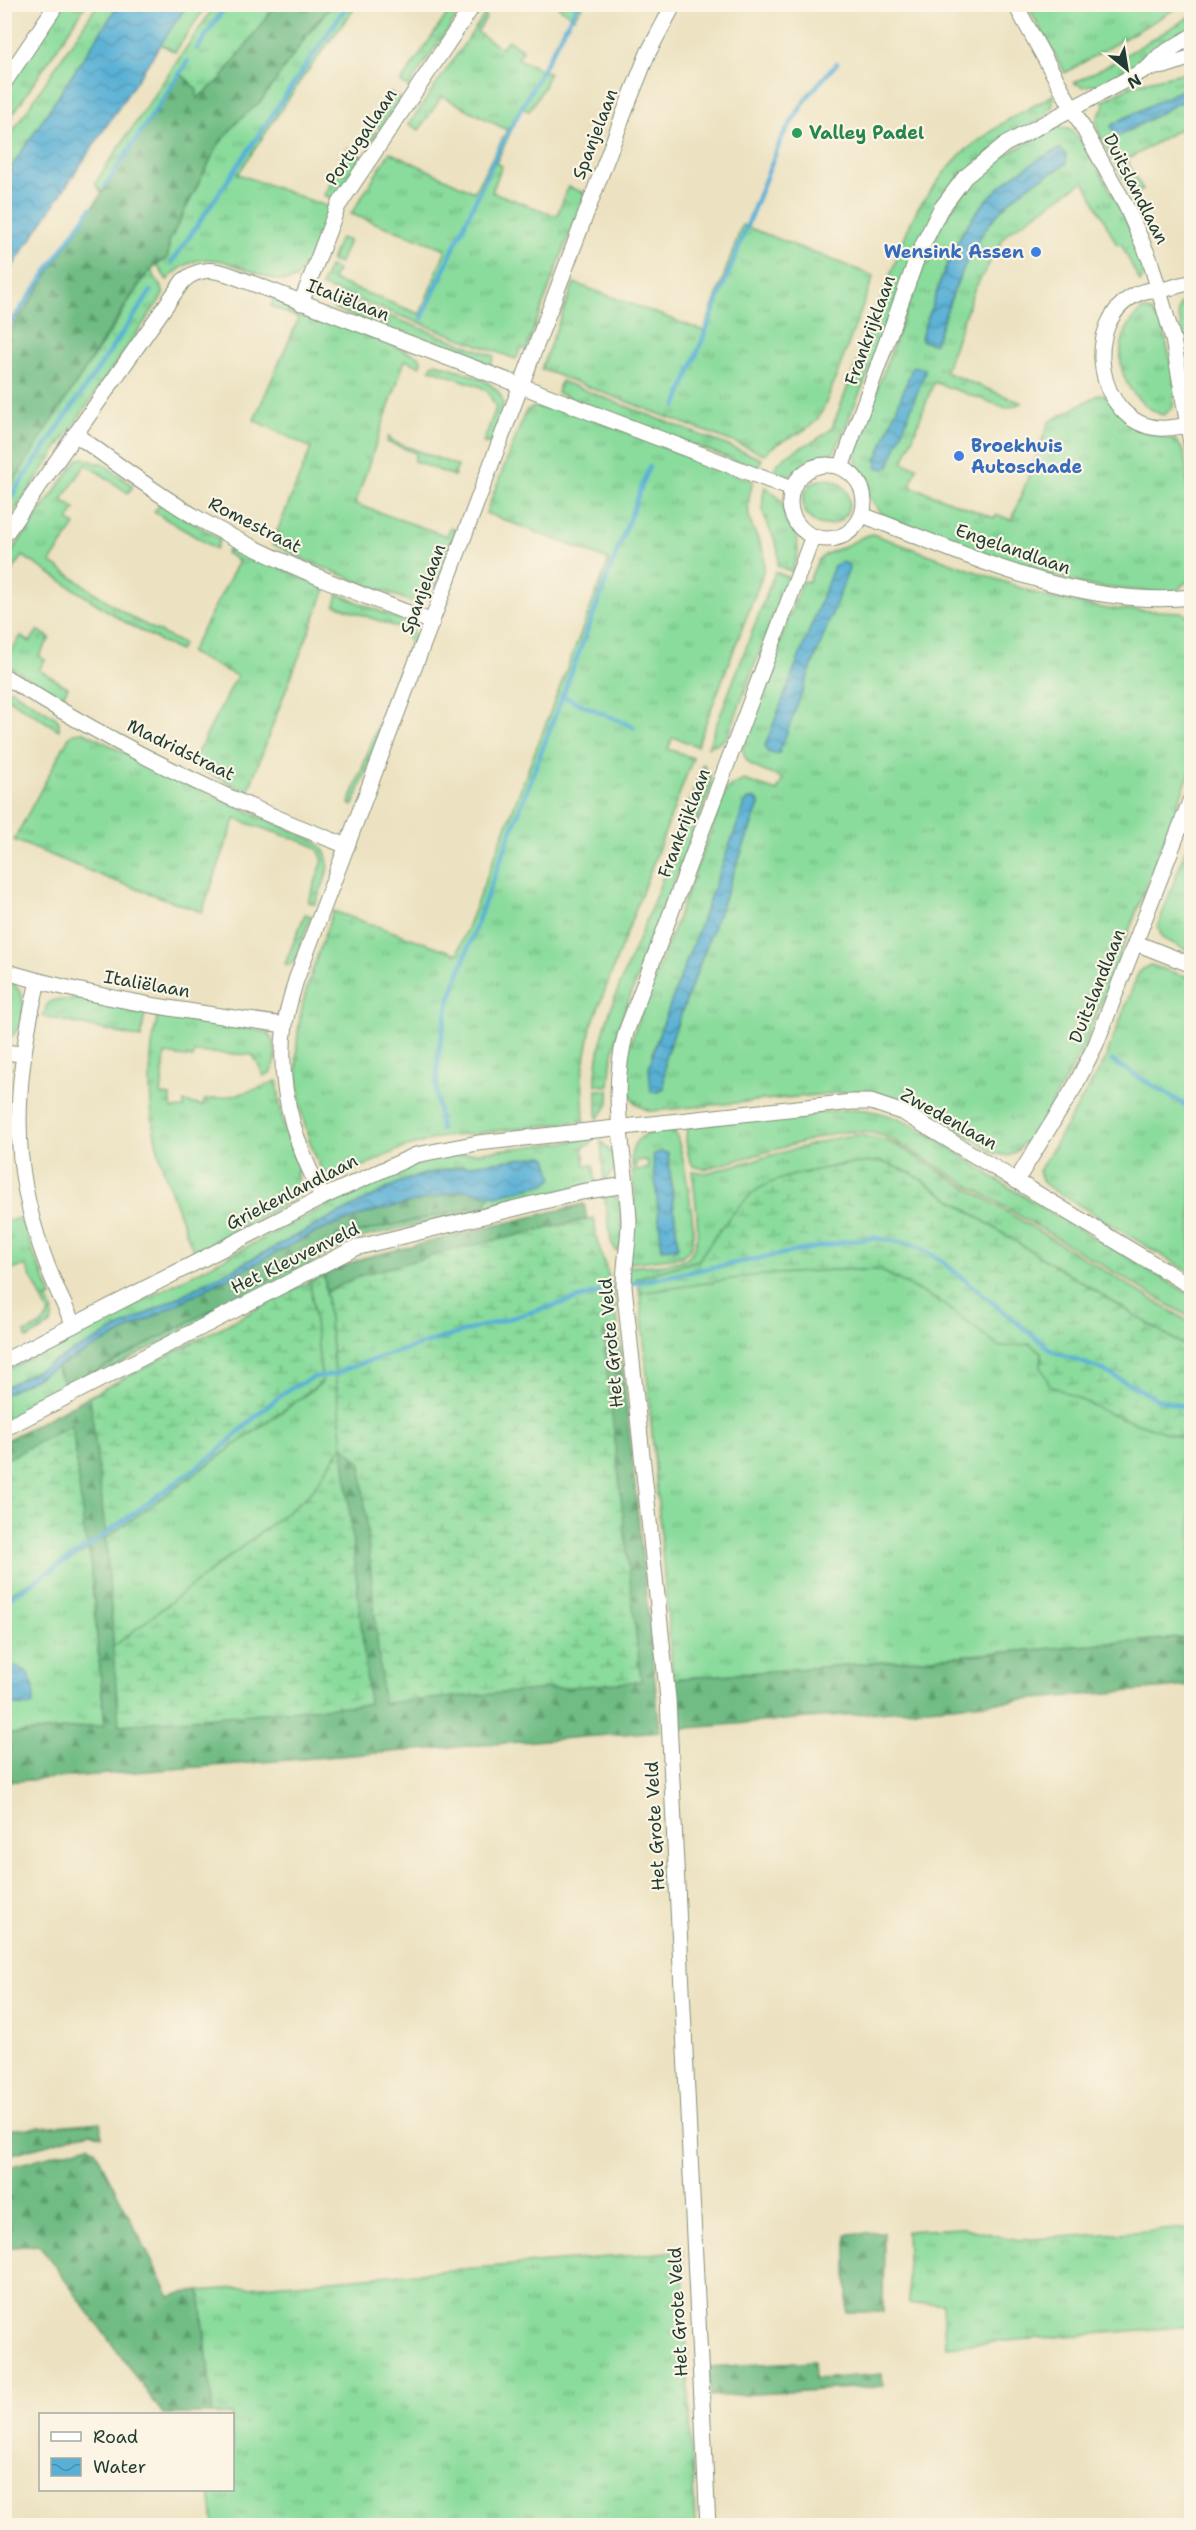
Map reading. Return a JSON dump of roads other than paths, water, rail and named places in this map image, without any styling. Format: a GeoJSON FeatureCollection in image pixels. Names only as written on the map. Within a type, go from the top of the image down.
{"type":"FeatureCollection","features":[{"type":"Feature","properties":{"kind":"street"},"geometry":{"type":"LineString","coordinates":[[4,83],[57,4]]}},
{"type":"Feature","properties":{"kind":"street","name":"Portugallaan"},"geometry":{"type":"LineString","coordinates":[[301,303],[338,206],[474,4]]}},
{"type":"Feature","properties":{"kind":"street","name":"Spanjelaan"},"geometry":{"type":"LineString","coordinates":[[323,1197],[303,1158],[290,1117],[284,1073],[285,1025],[296,980],[644,64],[674,4]]}},
{"type":"Feature","properties":{"kind":"street"},"geometry":{"type":"LineString","coordinates":[[1015,4],[1073,109]]}},
{"type":"Feature","properties":{"kind":"street","name":"Frankrijklaan"},"geometry":{"type":"LineString","coordinates":[[841,468],[918,255],[940,210],[965,177],[1004,145],[1148,68],[1159,56],[1191,36]]}},
{"type":"Feature","properties":{"kind":"street","name":"Frankrijklaan"},"geometry":{"type":"LineString","coordinates":[[1148,68],[1165,66],[1191,57]]}},
{"type":"Feature","properties":{"kind":"street","name":"Duitslandlaan"},"geometry":{"type":"LineString","coordinates":[[1073,109],[1126,206],[1160,289],[1173,339],[1190,424],[1191,449]]}},
{"type":"Feature","properties":{"kind":"street","name":"Italiëlaan"},"geometry":{"type":"LineString","coordinates":[[4,536],[174,293],[191,274],[204,270],[218,271],[792,489]]}},
{"type":"Feature","properties":{"kind":"street"},"geometry":{"type":"LineString","coordinates":[[1190,424],[1161,428],[1142,423],[1120,406],[1109,390],[1103,372],[1101,353],[1104,335],[1112,317],[1129,298],[1139,292],[1191,284]]}},
{"type":"Feature","properties":{"kind":"street","name":"Romestraat"},"geometry":{"type":"LineString","coordinates":[[75,434],[198,518],[262,552],[328,582],[432,622]]}},
{"type":"Feature","properties":{"kind":"street"},"geometry":{"type":"LineString","coordinates":[[831,465],[841,468],[849,472],[861,487],[864,496],[862,515],[856,526],[836,538],[824,539],[813,536],[798,525],[793,517],[790,508],[792,489],[804,473],[812,468],[831,465]]}},
{"type":"Feature","properties":{"kind":"street","name":"Engelandlaan"},"geometry":{"type":"LineString","coordinates":[[862,515],[1046,583],[1097,594],[1147,598],[1191,597]]}},
{"type":"Feature","properties":{"kind":"street","name":"Frankrijklaan"},"geometry":{"type":"LineString","coordinates":[[619,1128],[617,1078],[627,1032],[813,536]]}},
{"type":"Feature","properties":{"kind":"street","name":"Madridstraat"},"geometry":{"type":"LineString","coordinates":[[4,676],[131,749],[224,794],[347,846]]}},
{"type":"Feature","properties":{"kind":"street","name":"Duitslandlaan"},"geometry":{"type":"LineString","coordinates":[[1016,1181],[1087,1063],[1136,943],[1191,796]]}},
{"type":"Feature","properties":{"kind":"street"},"geometry":{"type":"LineString","coordinates":[[1136,943],[1191,965]]}},
{"type":"Feature","properties":{"kind":"street","name":"Italiëlaan"},"geometry":{"type":"LineString","coordinates":[[4,971],[38,981],[169,1008],[285,1025]]}},
{"type":"Feature","properties":{"kind":"street"},"geometry":{"type":"LineString","coordinates":[[38,981],[22,1054],[18,1130],[20,1158],[29,1209],[42,1256],[74,1325]]}},
{"type":"Feature","properties":{"kind":"street"},"geometry":{"type":"LineString","coordinates":[[4,1052],[22,1054]]}},
{"type":"Feature","properties":{"kind":"street","name":"Zwedenlaan"},"geometry":{"type":"LineString","coordinates":[[619,1128],[852,1102],[871,1102],[904,1113],[1191,1287]]}},
{"type":"Feature","properties":{"kind":"street","name":"Het Grote Veld"},"geometry":{"type":"LineString","coordinates":[[619,1128],[629,1234],[624,1262],[624,1286],[668,1699],[708,2526]]}},
{"type":"Feature","properties":{"kind":"street","name":"Griekenlandlaan"},"geometry":{"type":"LineString","coordinates":[[4,1361],[323,1197],[394,1164],[440,1149],[619,1128]]}},
{"type":"Feature","properties":{"kind":"street","name":"Het Kleuvenveld"},"geometry":{"type":"LineString","coordinates":[[4,1429],[355,1248],[570,1195],[626,1185]]}},
{"type":"Feature","properties":{"kind":"water"},"geometry":{"type":"Polygon","coordinates":[[[119,4],[187,5],[5,278],[5,177],[119,4]]]}},
{"type":"Feature","properties":{"kind":"water"},"geometry":{"type":"Polygon","coordinates":[[[1191,85],[1191,98],[1119,136],[1113,131],[1111,126],[1115,123],[1191,85]]]}},
{"type":"Feature","properties":{"kind":"water"},"geometry":{"type":"Polygon","coordinates":[[[1060,149],[1066,154],[1066,164],[1023,190],[990,222],[968,259],[935,343],[923,341],[921,338],[947,264],[970,221],[1004,183],[1039,159],[1060,149]]]}},
{"type":"Feature","properties":{"kind":"water"},"geometry":{"type":"Polygon","coordinates":[[[913,366],[925,369],[925,372],[889,466],[885,469],[878,468],[876,462],[913,366]]]}},
{"type":"Feature","properties":{"kind":"water"},"geometry":{"type":"Polygon","coordinates":[[[841,562],[848,564],[849,569],[779,753],[767,752],[765,746],[834,566],[841,562]]]}},
{"type":"Feature","properties":{"kind":"water"},"geometry":{"type":"Polygon","coordinates":[[[753,798],[758,800],[759,805],[665,1057],[664,1088],[658,1092],[651,1092],[649,1068],[657,1040],[746,801],[753,798]]]}},
{"type":"Feature","properties":{"kind":"water"},"geometry":{"type":"Polygon","coordinates":[[[668,1153],[678,1247],[662,1249],[653,1159],[654,1154],[668,1153]]]}},
{"type":"Feature","properties":{"kind":"water"},"geometry":{"type":"Polygon","coordinates":[[[542,1156],[547,1158],[553,1178],[548,1183],[496,1196],[465,1190],[368,1213],[314,1233],[5,1394],[5,1387],[398,1183],[451,1169],[542,1156]]]}},
{"type":"Feature","properties":{"kind":"water"},"geometry":{"type":"Polygon","coordinates":[[[11,1665],[23,1670],[30,1679],[34,1691],[33,1704],[18,1706],[5,1697],[5,1666],[11,1665]]]}},
{"type":"Feature","properties":{"kind":"waterway"},"geometry":{"type":"LineString","coordinates":[[197,49],[227,4]]}},
{"type":"Feature","properties":{"kind":"waterway"},"geometry":{"type":"LineString","coordinates":[[172,262],[348,4]]}},
{"type":"Feature","properties":{"kind":"waterway"},"geometry":{"type":"LineString","coordinates":[[422,318],[496,155],[578,4]]}},
{"type":"Feature","properties":{"kind":"waterway"},"geometry":{"type":"LineString","coordinates":[[106,185],[188,61]]}},
{"type":"Feature","properties":{"kind":"waterway"},"geometry":{"type":"LineString","coordinates":[[676,407],[781,139],[808,96],[837,63]]}},
{"type":"Feature","properties":{"kind":"waterway"},"geometry":{"type":"LineString","coordinates":[[4,333],[91,208]]}},
{"type":"Feature","properties":{"kind":"waterway"},"geometry":{"type":"LineString","coordinates":[[4,507],[151,291]]}},
{"type":"Feature","properties":{"kind":"waterway"},"geometry":{"type":"LineString","coordinates":[[441,1130],[436,1091],[439,1049],[449,1002],[649,467]]}},
{"type":"Feature","properties":{"kind":"waterway"},"geometry":{"type":"LineString","coordinates":[[562,696],[634,727]]}},
{"type":"Feature","properties":{"kind":"waterway"},"geometry":{"type":"LineString","coordinates":[[1112,1061],[1192,1109]]}},
{"type":"Feature","properties":{"kind":"waterway"},"geometry":{"type":"LineString","coordinates":[[633,1283],[844,1242],[875,1238],[912,1244],[938,1258],[1052,1351],[1103,1370],[1157,1399],[1192,1409]]}},
{"type":"Feature","properties":{"kind":"waterway"},"geometry":{"type":"LineString","coordinates":[[4,1601],[93,1543],[214,1455],[286,1391],[314,1377],[337,1374],[409,1348],[610,1289]]}},
{"type":"Feature","properties":{"kind":"place","name":"Valley Padel"},"geometry":{"type":"Point","coordinates":[797,133]}},
{"type":"Feature","properties":{"kind":"place","name":"Wensink Assen"},"geometry":{"type":"Point","coordinates":[1036,252]}},
{"type":"Feature","properties":{"kind":"place","name":"Broekhuis Autoschade"},"geometry":{"type":"Point","coordinates":[959,456]}}]}
